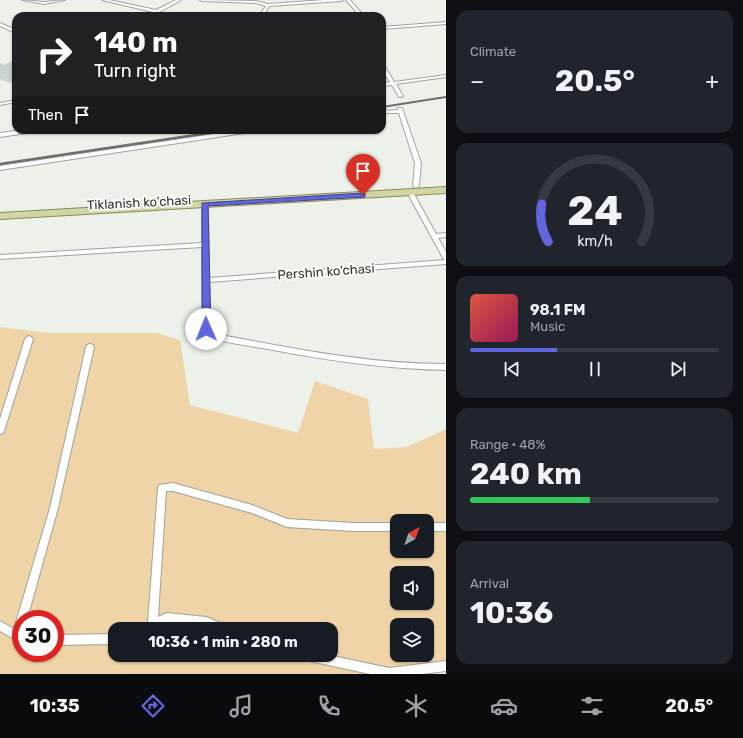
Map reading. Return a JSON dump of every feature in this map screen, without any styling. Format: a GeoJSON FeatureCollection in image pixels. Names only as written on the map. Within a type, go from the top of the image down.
{"type":"FeatureCollection","features":[{"type":"Feature","properties":{"kind":"main road","name":"Tiklanish ko'chasi"},"geometry":{"type":"LineString","coordinates":[[0,210],[413,189],[446,184]]}},
{"type":"Feature","properties":{"kind":"main road"},"geometry":{"type":"LineString","coordinates":[[0,216],[205,204],[413,189],[446,190]]}},
{"type":"Feature","properties":{"kind":"street"},"geometry":{"type":"LineString","coordinates":[[24,0],[44,3],[63,0]]}},
{"type":"Feature","properties":{"kind":"street"},"geometry":{"type":"LineString","coordinates":[[104,0],[156,11],[179,0]]}},
{"type":"Feature","properties":{"kind":"street"},"geometry":{"type":"LineString","coordinates":[[202,0],[255,1],[268,5],[341,0]]}},
{"type":"Feature","properties":{"kind":"street"},"geometry":{"type":"LineString","coordinates":[[348,0],[358,12]]}},
{"type":"Feature","properties":{"kind":"street"},"geometry":{"type":"LineString","coordinates":[[264,12],[268,5]]}},
{"type":"Feature","properties":{"kind":"street"},"geometry":{"type":"LineString","coordinates":[[386,28],[446,22]]}},
{"type":"Feature","properties":{"kind":"street"},"geometry":{"type":"LineString","coordinates":[[0,24],[12,30]]}},
{"type":"Feature","properties":{"kind":"street"},"geometry":{"type":"LineString","coordinates":[[386,72],[401,96]]}},
{"type":"Feature","properties":{"kind":"street"},"geometry":{"type":"LineString","coordinates":[[386,84],[446,76]]}},
{"type":"Feature","properties":{"kind":"street"},"geometry":{"type":"LineString","coordinates":[[0,104],[12,102]]}},
{"type":"Feature","properties":{"kind":"street"},"geometry":{"type":"LineString","coordinates":[[386,112],[401,110],[418,163],[413,189],[446,258]]}},
{"type":"Feature","properties":{"kind":"street"},"geometry":{"type":"LineString","coordinates":[[0,135],[12,133]]}},
{"type":"Feature","properties":{"kind":"street"},"geometry":{"type":"LineString","coordinates":[[0,168],[225,134]]}},
{"type":"Feature","properties":{"kind":"street"},"geometry":{"type":"LineString","coordinates":[[205,204],[206,329],[213,336],[307,354],[414,368],[446,367]]}},
{"type":"Feature","properties":{"kind":"street"},"geometry":{"type":"LineString","coordinates":[[435,236],[446,235]]}},
{"type":"Feature","properties":{"kind":"street"},"geometry":{"type":"LineString","coordinates":[[0,256],[205,245]]}},
{"type":"Feature","properties":{"kind":"street","name":"Pershin ko'chasi"},"geometry":{"type":"LineString","coordinates":[[206,280],[446,262]]}},
{"type":"Feature","properties":{"kind":"street"},"geometry":{"type":"LineString","coordinates":[[0,431],[29,340]]}},
{"type":"Feature","properties":{"kind":"street"},"geometry":{"type":"LineString","coordinates":[[25,610],[54,508],[90,347]]}},
{"type":"Feature","properties":{"kind":"street"},"geometry":{"type":"LineString","coordinates":[[150,622],[162,488],[173,487],[252,509],[287,523],[353,527],[390,527]]}},
{"type":"Feature","properties":{"kind":"street"},"geometry":{"type":"LineString","coordinates":[[434,527],[446,527]]}},
{"type":"Feature","properties":{"kind":"street"},"geometry":{"type":"LineString","coordinates":[[159,622],[167,618],[206,622]]}},
{"type":"Feature","properties":{"kind":"street"},"geometry":{"type":"LineString","coordinates":[[0,626],[12,632]]}},
{"type":"Feature","properties":{"kind":"street"},"geometry":{"type":"LineString","coordinates":[[64,640],[108,639]]}},
{"type":"Feature","properties":{"kind":"street"},"geometry":{"type":"LineString","coordinates":[[338,662],[389,673],[446,666]]}},
{"type":"Feature","properties":{"kind":"shaded area"},"geometry":{"type":"Polygon","coordinates":[[[0,327],[50,333],[157,333],[180,340],[190,405],[298,433],[315,381],[368,399],[374,449],[407,447],[446,429],[446,662],[436,667],[428,674],[0,674],[0,327]]]}},
{"type":"Feature","properties":{"kind":"building"},"geometry":{"type":"Polygon","coordinates":[[[12,61],[12,84],[0,79],[0,63],[5,65],[12,61]]]}},
{"type":"Feature","properties":{"kind":"railway"},"geometry":{"type":"LineString","coordinates":[[386,106],[446,97]]}},
{"type":"Feature","properties":{"kind":"railway"},"geometry":{"type":"LineString","coordinates":[[0,164],[202,134]]}},
{"type":"Feature","properties":{"kind":"route"},"geometry":{"type":"LineString","coordinates":[[206,329],[205,204],[363,195]]}}]}
